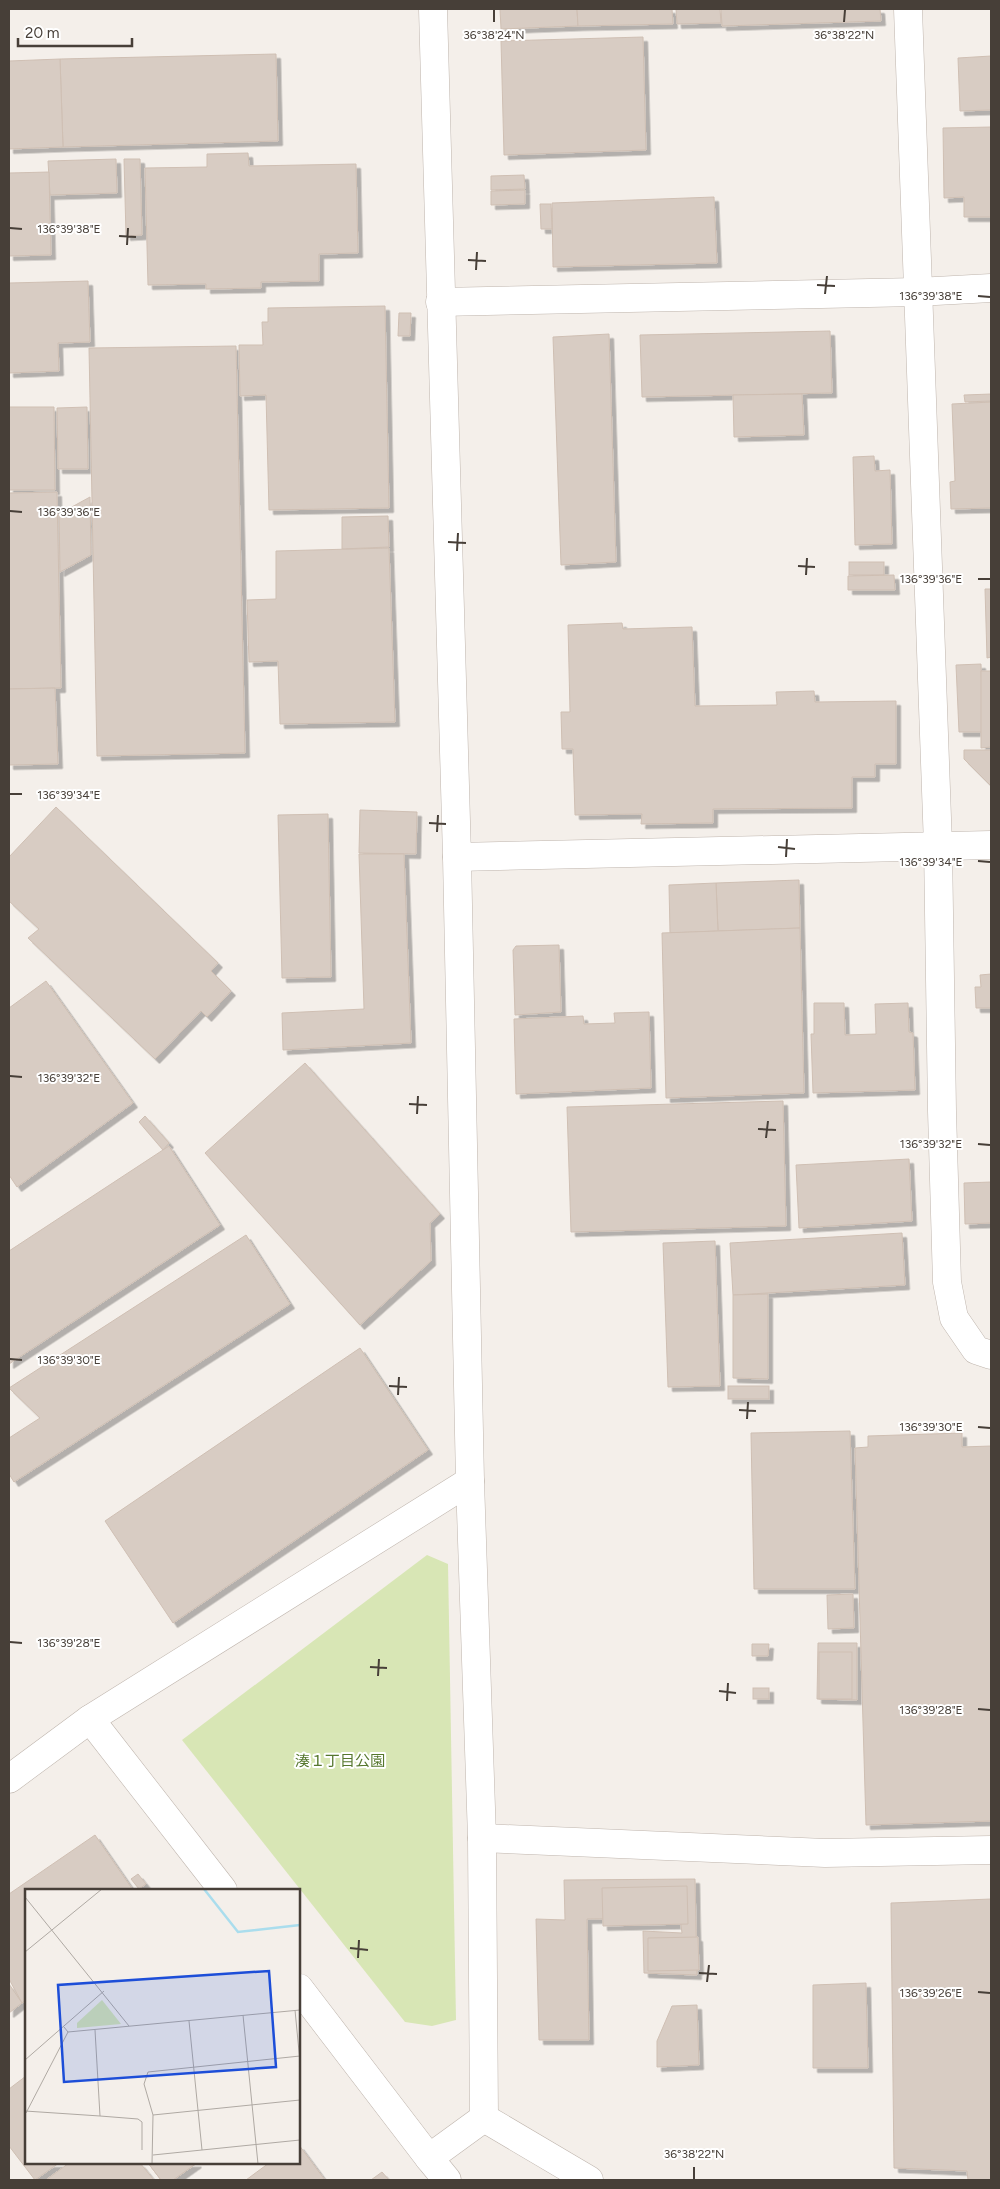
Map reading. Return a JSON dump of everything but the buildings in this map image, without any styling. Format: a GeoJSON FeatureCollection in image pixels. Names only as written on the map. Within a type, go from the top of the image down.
{"type":"FeatureCollection","features":[{"type":"Feature","properties":{"kind":"street"},"geometry":{"type":"LineString","coordinates":[[433,9],[457,857],[470,1482],[482,1838],[484,2118]]}},
{"type":"Feature","properties":{"kind":"street"},"geometry":{"type":"LineString","coordinates":[[908,9],[938,846],[947,1282],[954,1318],[976,1350],[991,1355]]}},
{"type":"Feature","properties":{"kind":"street"},"geometry":{"type":"LineString","coordinates":[[440,302],[917,292],[991,288]]}},
{"type":"Feature","properties":{"kind":"street"},"geometry":{"type":"LineString","coordinates":[[457,857],[991,845]]}},
{"type":"Feature","properties":{"kind":"street"},"geometry":{"type":"LineString","coordinates":[[9,1779],[90,1718],[470,1482]]}},
{"type":"Feature","properties":{"kind":"street"},"geometry":{"type":"LineString","coordinates":[[90,1718],[222,1889]]}},
{"type":"Feature","properties":{"kind":"street"},"geometry":{"type":"LineString","coordinates":[[482,1838],[825,1853],[991,1850]]}},
{"type":"Feature","properties":{"kind":"street"},"geometry":{"type":"LineString","coordinates":[[300,1989],[447,2180]]}},
{"type":"Feature","properties":{"kind":"street"},"geometry":{"type":"LineString","coordinates":[[430,2158],[484,2118]]}},
{"type":"Feature","properties":{"kind":"street"},"geometry":{"type":"LineString","coordinates":[[484,2118],[589,2180]]}},
{"type":"Feature","properties":{"kind":"green space","name":"湊１丁目公園"},"geometry":{"type":"Polygon","coordinates":[[[427,1555],[448,1564],[456,2020],[432,2026],[405,2022],[182,1740],[427,1555]]]}}]}
